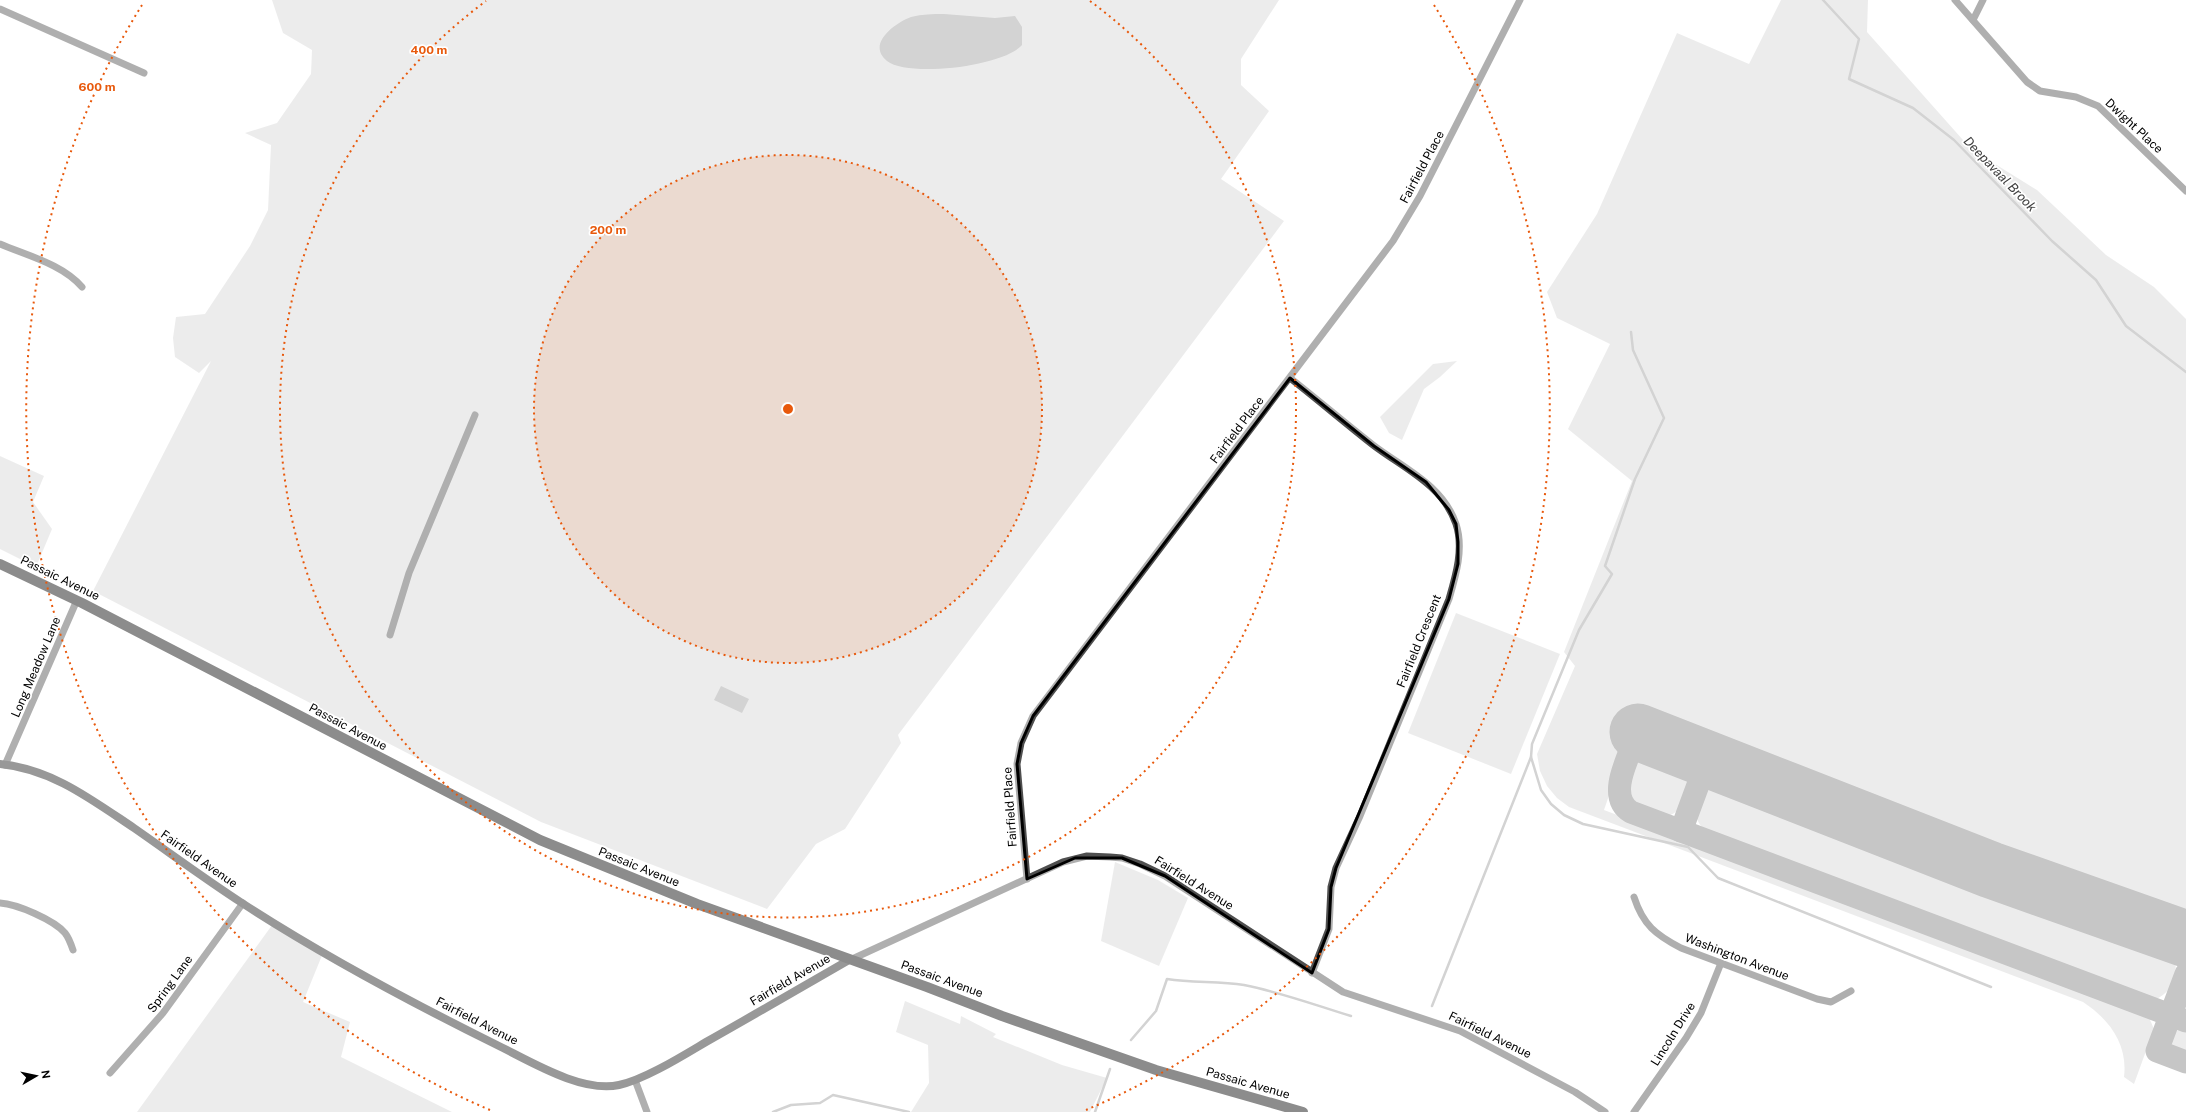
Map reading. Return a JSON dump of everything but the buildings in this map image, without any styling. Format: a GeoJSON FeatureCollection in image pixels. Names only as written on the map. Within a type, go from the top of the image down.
{"type":"FeatureCollection","features":[{"type":"Feature","properties":{"kind":"main road","name":"Passaic Avenue"},"geometry":{"type":"LineString","coordinates":[[0,564],[77,600],[540,840],[697,904],[1156,1070],[1303,1112]]}},
{"type":"Feature","properties":{"kind":"street","name":"Fairfield Place"},"geometry":{"type":"LineString","coordinates":[[1027,879],[1017,764],[1021,743],[1033,716],[1393,241],[1417,202],[1520,0]]}},
{"type":"Feature","properties":{"kind":"street","name":"Dwight Place"},"geometry":{"type":"LineString","coordinates":[[1955,0],[2027,82],[2040,91],[2076,97],[2098,106],[2186,191]]}},
{"type":"Feature","properties":{"kind":"street"},"geometry":{"type":"LineString","coordinates":[[1973,20],[1983,0]]}},
{"type":"Feature","properties":{"kind":"street"},"geometry":{"type":"LineString","coordinates":[[0,9],[144,73]]}},
{"type":"Feature","properties":{"kind":"street"},"geometry":{"type":"LineString","coordinates":[[0,244],[61,270],[72,276],[82,287]]}},
{"type":"Feature","properties":{"kind":"street","name":"Fairfield Crescent"},"geometry":{"type":"LineString","coordinates":[[1290,378],[1374,446],[1426,482],[1449,510],[1456,524],[1458,542],[1458,564],[1449,599],[1360,816],[1336,868],[1331,887],[1329,929],[1312,973]]}},
{"type":"Feature","properties":{"kind":"street"},"geometry":{"type":"LineString","coordinates":[[390,635],[409,573],[474,415]]}},
{"type":"Feature","properties":{"kind":"street","name":"Long Meadow Lane"},"geometry":{"type":"LineString","coordinates":[[3,764],[77,600]]}},
{"type":"Feature","properties":{"kind":"street","name":"Fairfield Avenue"},"geometry":{"type":"LineString","coordinates":[[3,764],[33,769],[72,787],[243,903],[396,995],[526,1059],[588,1085],[606,1087],[620,1085],[634,1080],[678,1059],[849,960],[1027,879],[1052,866],[1076,858],[1110,856],[1128,860],[1165,876],[1343,992],[1460,1031],[1575,1092],[1605,1112]]}},
{"type":"Feature","properties":{"kind":"street","name":"Washington Avenue"},"geometry":{"type":"LineString","coordinates":[[1634,897],[1638,910],[1647,925],[1660,937],[1681,948],[1817,999],[1831,1002],[1851,991]]}},
{"type":"Feature","properties":{"kind":"street"},"geometry":{"type":"LineString","coordinates":[[0,903],[24,909],[64,932],[70,940],[73,950]]}},
{"type":"Feature","properties":{"kind":"street","name":"Spring Lane"},"geometry":{"type":"LineString","coordinates":[[110,1073],[163,1013],[243,903]]}},
{"type":"Feature","properties":{"kind":"street","name":"Lincoln Drive"},"geometry":{"type":"LineString","coordinates":[[1634,1112],[1686,1038],[1701,1013],[1722,963]]}},
{"type":"Feature","properties":{"kind":"street"},"geometry":{"type":"LineString","coordinates":[[634,1080],[648,1112]]}},
{"type":"Feature","properties":{"kind":"highlighted area"},"geometry":{"type":"Polygon","coordinates":[[[1290,378],[1374,446],[1426,482],[1449,510],[1456,524],[1458,542],[1458,564],[1449,599],[1336,868],[1331,887],[1329,929],[1312,973],[1165,876],[1122,858],[1075,858],[1027,879],[1017,764],[1021,743],[1033,716],[1290,378]]]}},
{"type":"Feature","properties":{"kind":"shaded area"},"geometry":{"type":"Polygon","coordinates":[[[272,0],[1279,0],[1241,59],[1241,85],[1269,111],[1221,179],[1284,221],[898,735],[901,743],[845,829],[816,844],[767,909],[541,822],[93,591],[211,361],[199,373],[175,357],[173,338],[176,317],[205,314],[250,246],[268,210],[271,145],[245,133],[277,123],[311,74],[312,50],[283,33],[272,0]]]}},
{"type":"Feature","properties":{"kind":"shaded area"},"geometry":{"type":"Polygon","coordinates":[[[1781,0],[1868,0],[1867,32],[1971,149],[2037,190],[2106,255],[2154,287],[2186,319],[2186,920],[1637,714],[1604,810],[2148,1015],[2154,1029],[2134,1084],[2124,1077],[2123,1054],[2120,1043],[2115,1034],[2101,1016],[2083,1002],[1569,807],[1557,798],[1547,786],[1540,771],[1537,754],[1575,666],[1564,652],[1632,481],[1568,429],[1610,344],[1557,318],[1547,292],[1597,214],[1677,33],[1749,64],[1781,0]]]}},
{"type":"Feature","properties":{"kind":"shaded area"},"geometry":{"type":"Polygon","coordinates":[[[944,14],[995,18],[1015,16],[1022,27],[1022,45],[1012,52],[996,59],[977,64],[935,69],[915,69],[898,66],[887,61],[881,54],[881,41],[891,29],[898,24],[915,16],[944,14]]]}},
{"type":"Feature","properties":{"kind":"shaded area"},"geometry":{"type":"Polygon","coordinates":[[[1457,361],[1440,377],[1424,389],[1402,440],[1389,433],[1380,417],[1433,364],[1457,361]]]}},
{"type":"Feature","properties":{"kind":"shaded area"},"geometry":{"type":"Polygon","coordinates":[[[0,456],[44,476],[33,502],[52,529],[36,567],[0,549],[0,456]]]}},
{"type":"Feature","properties":{"kind":"shaded area"},"geometry":{"type":"Polygon","coordinates":[[[1456,613],[1560,654],[1511,774],[1408,733],[1456,613]]]}},
{"type":"Feature","properties":{"kind":"shaded area"},"geometry":{"type":"Polygon","coordinates":[[[721,686],[749,699],[742,713],[714,700],[721,686]]]}},
{"type":"Feature","properties":{"kind":"shaded area"},"geometry":{"type":"Polygon","coordinates":[[[1653,755],[1677,764],[1683,770],[1688,782],[1688,789],[1683,804],[1673,814],[1667,816],[1659,815],[1638,806],[1632,801],[1629,795],[1628,783],[1637,760],[1653,755]]]}},
{"type":"Feature","properties":{"kind":"shaded area"},"geometry":{"type":"Polygon","coordinates":[[[1723,782],[1732,784],[2162,946],[2175,960],[2176,967],[2172,984],[2164,994],[2153,1000],[1710,833],[1699,823],[1696,816],[1697,808],[1703,794],[1709,788],[1715,784],[1723,782]]]}},
{"type":"Feature","properties":{"kind":"shaded area"},"geometry":{"type":"Polygon","coordinates":[[[1115,862],[1158,880],[1188,898],[1159,966],[1101,941],[1115,862]]]}},
{"type":"Feature","properties":{"kind":"shaded area"},"geometry":{"type":"Polygon","coordinates":[[[275,921],[323,953],[303,1002],[350,1022],[341,1057],[452,1112],[137,1112],[275,921]]]}},
{"type":"Feature","properties":{"kind":"shaded area"},"geometry":{"type":"Polygon","coordinates":[[[905,1001],[960,1024],[961,1016],[996,1034],[993,1037],[1062,1065],[1107,1078],[1090,1112],[911,1112],[929,1083],[928,1045],[896,1032],[905,1001]]]}},
{"type":"Feature","properties":{"kind":"shaded area"},"geometry":{"type":"Polygon","coordinates":[[[2180,1028],[2186,1029],[2186,1054],[2179,1052],[2173,1047],[2170,1037],[2180,1028]]]}},
{"type":"Feature","properties":{"kind":"waterway","name":"Deepavaal Brook"},"geometry":{"type":"LineString","coordinates":[[1823,0],[1859,39],[1849,79],[1913,108],[1954,140],[2052,241],[2096,280],[2126,326],[2186,372]]}},
{"type":"Feature","properties":{"kind":"waterway"},"geometry":{"type":"LineString","coordinates":[[1631,332],[1633,350],[1664,418],[1635,479],[1605,566],[1612,574],[1579,630],[1532,744],[1531,757],[1541,790],[1551,804],[1564,815],[1583,824],[1688,847],[1718,878],[1991,987]]}},
{"type":"Feature","properties":{"kind":"waterway"},"geometry":{"type":"LineString","coordinates":[[1432,1006],[1531,757]]}},
{"type":"Feature","properties":{"kind":"waterway"},"geometry":{"type":"LineString","coordinates":[[1131,1040],[1156,1011],[1167,979],[1244,985],[1284,995],[1351,1016]]}},
{"type":"Feature","properties":{"kind":"waterway"},"geometry":{"type":"LineString","coordinates":[[1095,1112],[1110,1069]]}},
{"type":"Feature","properties":{"kind":"waterway"},"geometry":{"type":"LineString","coordinates":[[773,1112],[791,1105],[820,1103],[833,1095],[909,1112]]}},
{"type":"Feature","properties":{"kind":"taxiway"},"geometry":{"type":"LineString","coordinates":[[1638,732],[1625,763],[1620,786],[1620,796],[1624,805],[1631,812],[2186,1021]]}},
{"type":"Feature","properties":{"kind":"taxiway"},"geometry":{"type":"LineString","coordinates":[[1681,831],[1708,758]]}},
{"type":"Feature","properties":{"kind":"taxiway"},"geometry":{"type":"LineString","coordinates":[[2186,974],[2157,1051],[2186,1062]]}},
{"type":"Feature","properties":{"kind":"runway"},"geometry":{"type":"LineString","coordinates":[[1638,732],[1991,870],[2186,939]]}}]}
